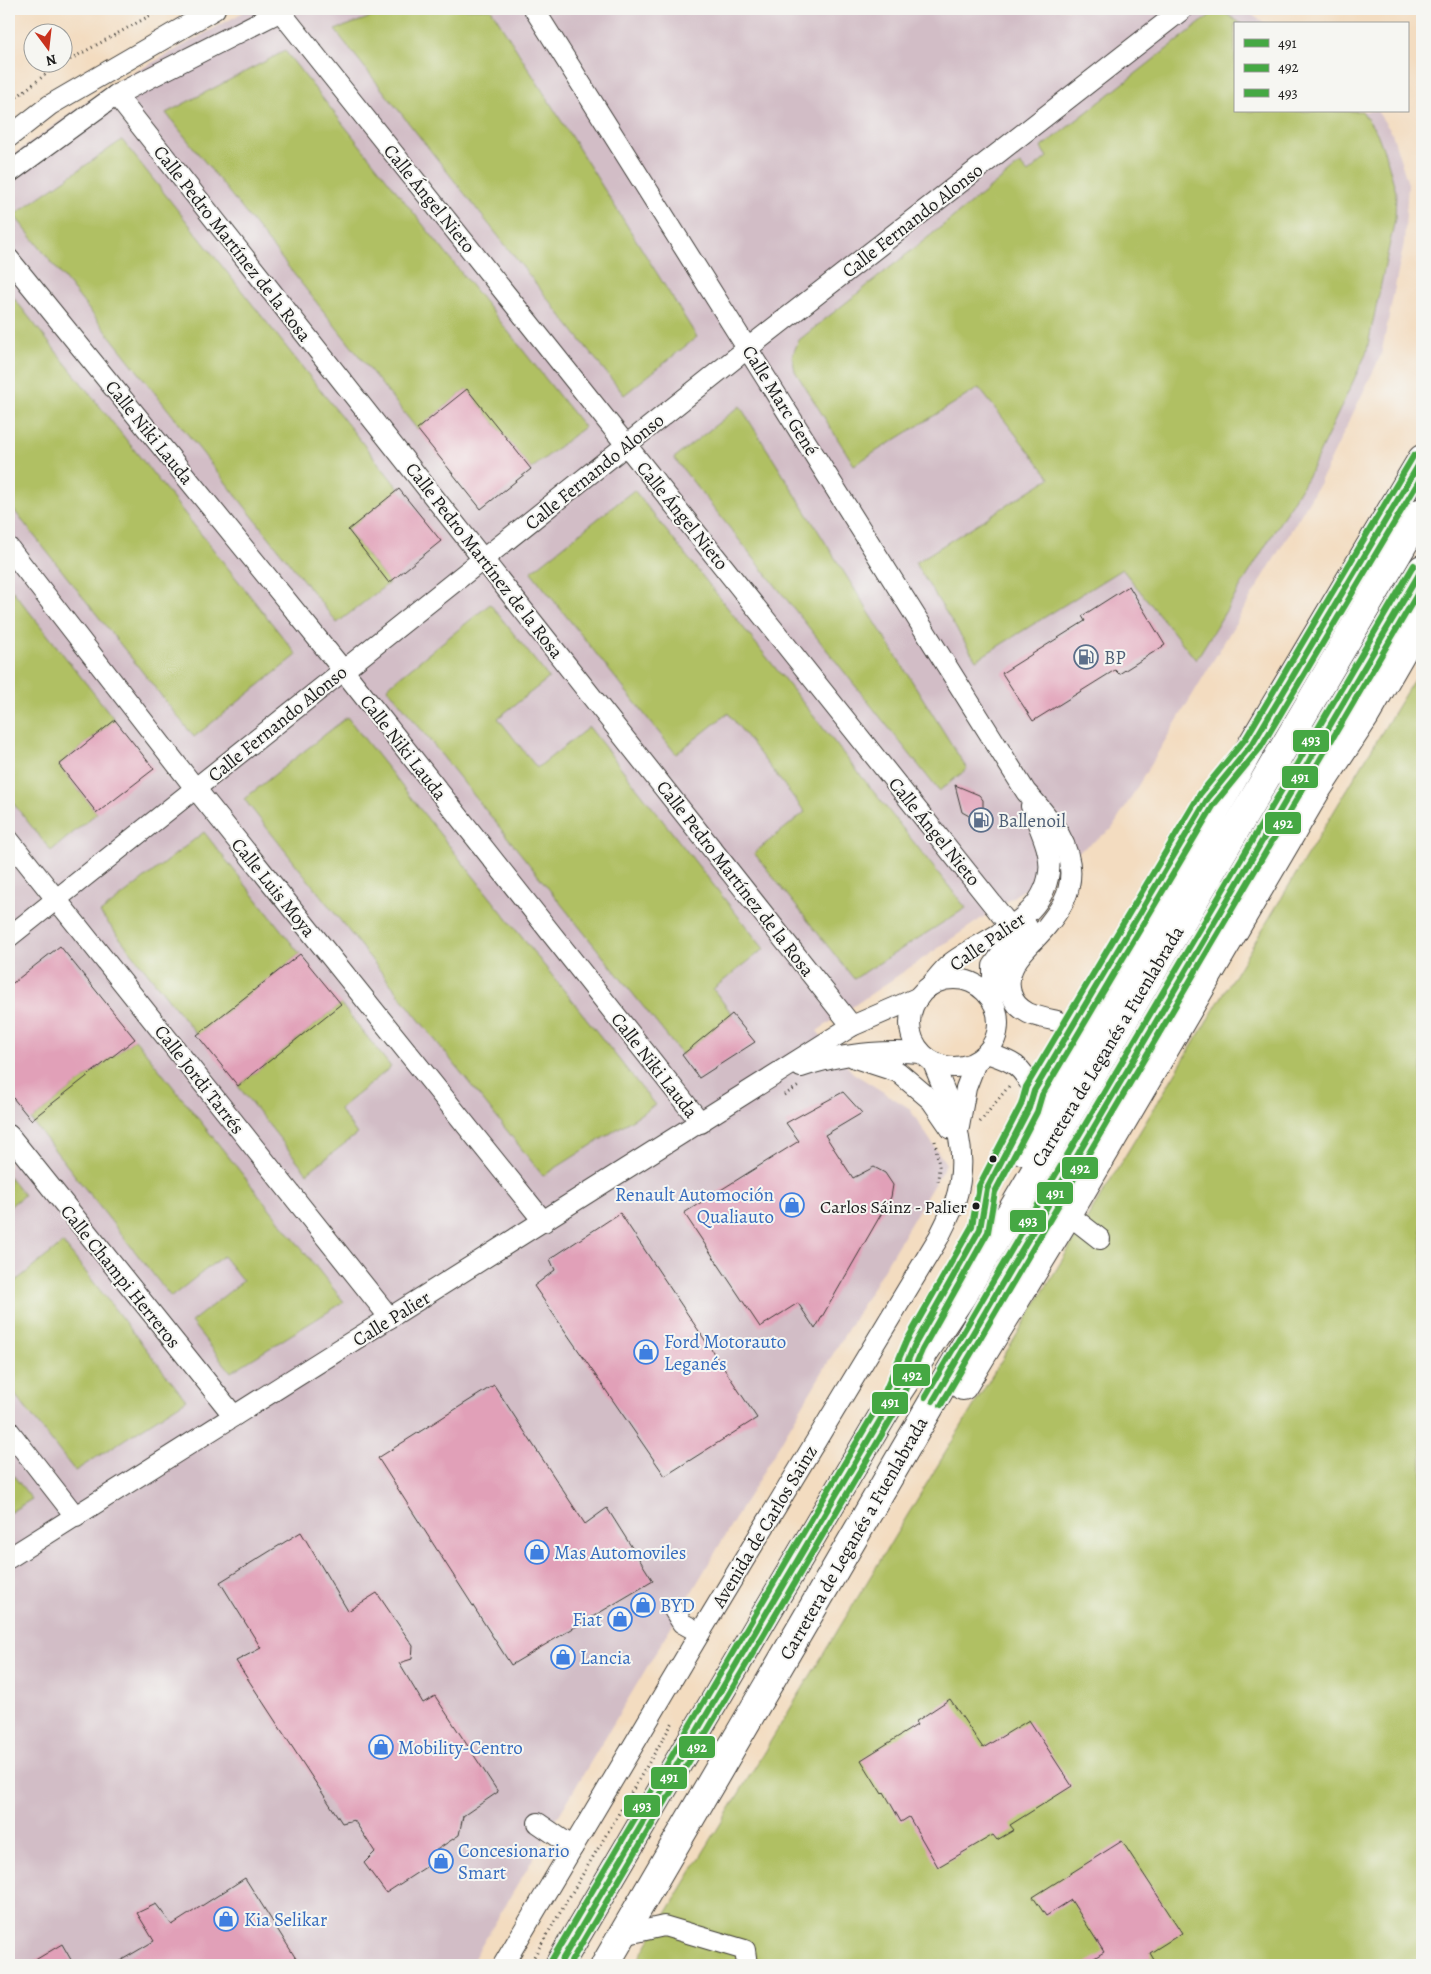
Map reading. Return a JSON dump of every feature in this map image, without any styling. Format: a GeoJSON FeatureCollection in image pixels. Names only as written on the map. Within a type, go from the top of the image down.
{"type":"FeatureCollection","features":[{"type":"Feature","properties":{"kind":"highway"},"geometry":{"type":"LineString","coordinates":[[1376,536],[1422,440]]}},
{"type":"Feature","properties":{"kind":"highway"},"geometry":{"type":"LineString","coordinates":[[889,1405],[914,1346],[1253,744],[1422,459]]}},
{"type":"Feature","properties":{"kind":"highway","name":"Carretera de Leganés a Fuenlabrada"},"geometry":{"type":"LineString","coordinates":[[559,1965],[889,1405],[963,1294],[1422,512]]}},
{"type":"Feature","properties":{"kind":"highway","name":"Carretera de Leganés a Fuenlabrada"},"geometry":{"type":"LineString","coordinates":[[605,1965],[809,1613],[1422,569]]}},
{"type":"Feature","properties":{"kind":"highway"},"geometry":{"type":"LineString","coordinates":[[809,1613],[882,1520],[1068,1214],[1317,789],[1364,716],[1422,617]]}},
{"type":"Feature","properties":{"kind":"highway"},"geometry":{"type":"LineString","coordinates":[[1364,716],[1412,655],[1422,638]]}},
{"type":"Feature","properties":{"kind":"street"},"geometry":{"type":"LineString","coordinates":[[9,137],[50,105],[215,9]]}},
{"type":"Feature","properties":{"kind":"street","name":"Calle Marc Gené"},"geometry":{"type":"LineString","coordinates":[[534,9],[1026,792]]}},
{"type":"Feature","properties":{"kind":"street","name":"Calle Fernando Alonso"},"geometry":{"type":"LineString","coordinates":[[9,937],[748,348],[1183,9]]}},
{"type":"Feature","properties":{"kind":"street"},"geometry":{"type":"LineString","coordinates":[[9,173],[116,95],[282,10]]}},
{"type":"Feature","properties":{"kind":"street","name":"Calle Ángel Nieto"},"geometry":{"type":"LineString","coordinates":[[282,10],[1010,926]]}},
{"type":"Feature","properties":{"kind":"street","name":"Calle Pedro Martínez de la Rosa"},"geometry":{"type":"LineString","coordinates":[[116,95],[484,558],[852,1026]]}},
{"type":"Feature","properties":{"kind":"street","name":"Calle Niki Lauda"},"geometry":{"type":"LineString","coordinates":[[9,258],[343,670],[701,1123]]}},
{"type":"Feature","properties":{"kind":"street","name":"Calle Luis Moya"},"geometry":{"type":"LineString","coordinates":[[9,548],[195,788],[544,1222]]}},
{"type":"Feature","properties":{"kind":"street"},"geometry":{"type":"LineString","coordinates":[[980,1229],[987,1189],[1029,1108],[1034,1091],[1208,798],[1253,744]]}},
{"type":"Feature","properties":{"kind":"street","name":"Calle Palier"},"geometry":{"type":"LineString","coordinates":[[1026,792],[1044,811],[1064,843],[1070,866],[1069,887],[1061,907],[1047,927],[1020,956],[1011,971],[1009,985],[1014,1003],[1028,1013],[1057,1022]]}},
{"type":"Feature","properties":{"kind":"street","name":"Calle Palier"},"geometry":{"type":"LineString","coordinates":[[9,1558],[852,1026],[924,992],[949,964],[1010,926],[1033,909],[1043,893],[1049,872],[1046,846],[1026,792]]}},
{"type":"Feature","properties":{"kind":"street","name":"Calle Palier"},"geometry":{"type":"LineString","coordinates":[[995,1007],[992,966],[1011,940],[1036,918],[1050,899],[1058,871],[1054,826]]}},
{"type":"Feature","properties":{"kind":"street","name":"Calle Jordi Tarrés"},"geometry":{"type":"LineString","coordinates":[[9,840],[390,1318]]}},
{"type":"Feature","properties":{"kind":"street"},"geometry":{"type":"LineString","coordinates":[[995,1007],[998,1027],[995,1041],[982,1057],[963,1067],[948,1067],[927,1058],[913,1040],[910,1026],[912,1010],[924,992],[944,980],[958,979],[972,982],[983,990],[995,1007],[1023,1024],[1037,1026],[1057,1022],[1083,1008]]}},
{"type":"Feature","properties":{"kind":"street","name":"Calle Palier"},"geometry":{"type":"LineString","coordinates":[[773,1077],[821,1060],[848,1056],[882,1052],[927,1058]]}},
{"type":"Feature","properties":{"kind":"street"},"geometry":{"type":"LineString","coordinates":[[848,1056],[898,1072],[931,1100],[959,1134]]}},
{"type":"Feature","properties":{"kind":"street"},"geometry":{"type":"LineString","coordinates":[[982,1057],[1008,1060],[1024,1072],[1034,1091]]}},
{"type":"Feature","properties":{"kind":"street","name":"Avenida de Carlos Sainz"},"geometry":{"type":"LineString","coordinates":[[503,1965],[700,1633],[939,1237],[955,1202],[960,1178],[959,1134],[966,1088],[982,1057]]}},
{"type":"Feature","properties":{"kind":"street","name":"Avenida de Carlos Sainz"},"geometry":{"type":"LineString","coordinates":[[927,1058],[959,1134]]}},
{"type":"Feature","properties":{"kind":"street","name":"Calle Champi Herreros"},"geometry":{"type":"LineString","coordinates":[[9,1135],[234,1416]]}},
{"type":"Feature","properties":{"kind":"street"},"geometry":{"type":"LineString","coordinates":[[1068,1214],[1100,1238]]}},
{"type":"Feature","properties":{"kind":"street"},"geometry":{"type":"LineString","coordinates":[[9,1430],[76,1517]]}},
{"type":"Feature","properties":{"kind":"street"},"geometry":{"type":"LineString","coordinates":[[674,1610],[682,1623],[700,1633]]}},
{"type":"Feature","properties":{"kind":"street"},"geometry":{"type":"LineString","coordinates":[[538,1823],[573,1847]]}},
{"type":"Feature","properties":{"kind":"street"},"geometry":{"type":"LineString","coordinates":[[623,1934],[664,1926],[745,1950],[747,1965]]}},
{"type":"Feature","properties":{"kind":"path"},"geometry":{"type":"LineString","coordinates":[[9,103],[51,70],[162,9]]}},
{"type":"Feature","properties":{"kind":"path"},"geometry":{"type":"LineString","coordinates":[[784,1095],[804,1083]]}},
{"type":"Feature","properties":{"kind":"path"},"geometry":{"type":"LineString","coordinates":[[935,1136],[939,1166],[938,1189]]}},
{"type":"Feature","properties":{"kind":"shaded area"},"geometry":{"type":"Polygon","coordinates":[[[249,9],[1243,9],[1263,22],[1234,22],[1234,112],[1378,112],[1392,133],[1408,184],[1404,243],[1381,355],[1319,484],[1112,829],[817,1031],[853,1073],[909,1108],[946,1164],[470,1965],[9,1965],[9,158],[108,87],[249,9]]]}},
{"type":"Feature","properties":{"kind":"green space"},"geometry":{"type":"Polygon","coordinates":[[[393,9],[491,9],[697,337],[624,395],[335,30],[393,9]]]}},
{"type":"Feature","properties":{"kind":"green space"},"geometry":{"type":"Polygon","coordinates":[[[1218,9],[1239,22],[1234,22],[1234,112],[1363,112],[1377,133],[1387,159],[1396,192],[1395,219],[1366,354],[1311,471],[1196,660],[1122,569],[976,660],[915,563],[1050,478],[979,388],[854,465],[795,371],[792,356],[799,340],[1020,164],[1028,173],[1047,157],[1041,148],[1218,9]]]}},
{"type":"Feature","properties":{"kind":"green space"},"geometry":{"type":"Polygon","coordinates":[[[285,51],[584,427],[531,469],[467,389],[417,429],[166,113],[285,51]]]}},
{"type":"Feature","properties":{"kind":"green space"},"geometry":{"type":"Polygon","coordinates":[[[122,140],[399,489],[348,530],[389,583],[337,623],[14,215],[122,140]]]}},
{"type":"Feature","properties":{"kind":"green space"},"geometry":{"type":"Polygon","coordinates":[[[9,292],[297,655],[194,737],[9,504],[9,292]]]}},
{"type":"Feature","properties":{"kind":"green space"},"geometry":{"type":"Polygon","coordinates":[[[740,406],[967,769],[939,791],[674,458],[740,406]]]}},
{"type":"Feature","properties":{"kind":"green space"},"geometry":{"type":"Polygon","coordinates":[[[634,490],[966,908],[854,979],[754,853],[805,812],[728,713],[676,754],[531,572],[634,490]]]}},
{"type":"Feature","properties":{"kind":"green space"},"geometry":{"type":"Polygon","coordinates":[[[9,586],[115,720],[59,765],[97,813],[51,851],[9,798],[9,586]]]}},
{"type":"Feature","properties":{"kind":"green space"},"geometry":{"type":"Polygon","coordinates":[[[490,604],[549,678],[498,718],[537,768],[589,727],[764,949],[713,989],[732,1014],[682,1055],[387,687],[490,604]]]}},
{"type":"Feature","properties":{"kind":"green space"},"geometry":{"type":"Polygon","coordinates":[[[1422,666],[1422,1965],[635,1965],[1422,666]]]}},
{"type":"Feature","properties":{"kind":"green space"},"geometry":{"type":"Polygon","coordinates":[[[347,717],[655,1105],[543,1176],[244,799],[347,717]]]}},
{"type":"Feature","properties":{"kind":"green space"},"geometry":{"type":"Polygon","coordinates":[[[204,832],[300,954],[197,1035],[100,913],[204,832]]]}},
{"type":"Feature","properties":{"kind":"green space"},"geometry":{"type":"Polygon","coordinates":[[[341,1004],[391,1067],[339,1109],[357,1134],[307,1173],[238,1086],[341,1004]]]}},
{"type":"Feature","properties":{"kind":"green space"},"geometry":{"type":"Polygon","coordinates":[[[135,1039],[344,1302],[231,1372],[191,1322],[243,1281],[223,1256],[171,1297],[31,1120],[135,1039]]]}},
{"type":"Feature","properties":{"kind":"green space"},"geometry":{"type":"Polygon","coordinates":[[[9,1176],[24,1195],[9,1207],[9,1176]]]}},
{"type":"Feature","properties":{"kind":"green space"},"geometry":{"type":"Polygon","coordinates":[[[63,1243],[186,1400],[75,1471],[9,1387],[9,1281],[12,1284],[63,1243]]]}},
{"type":"Feature","properties":{"kind":"green space"},"geometry":{"type":"Polygon","coordinates":[[[9,1470],[32,1499],[9,1513],[9,1470]]]}},
{"type":"Feature","properties":{"kind":"building"},"geometry":{"type":"Polygon","coordinates":[[[467,389],[531,469],[481,509],[417,429],[467,389]]]}},
{"type":"Feature","properties":{"kind":"building"},"geometry":{"type":"Polygon","coordinates":[[[399,489],[441,541],[389,583],[348,530],[399,489]]]}},
{"type":"Feature","properties":{"kind":"building","name":"BP"},"geometry":{"type":"Polygon","coordinates":[[[1129,586],[1165,645],[1119,674],[1115,670],[1033,721],[1002,673],[1085,621],[1082,616],[1129,586]]]}},
{"type":"Feature","properties":{"kind":"building"},"geometry":{"type":"Polygon","coordinates":[[[115,720],[154,769],[97,813],[59,765],[115,720]]]}},
{"type":"Feature","properties":{"kind":"building"},"geometry":{"type":"Polygon","coordinates":[[[955,785],[979,795],[983,800],[983,808],[978,816],[971,817],[962,812],[955,785]]]}},
{"type":"Feature","properties":{"kind":"building"},"geometry":{"type":"Polygon","coordinates":[[[60,946],[135,1039],[31,1120],[9,1093],[9,986],[60,946]]]}},
{"type":"Feature","properties":{"kind":"building"},"geometry":{"type":"Polygon","coordinates":[[[300,954],[341,1004],[238,1086],[197,1035],[300,954]]]}},
{"type":"Feature","properties":{"kind":"building"},"geometry":{"type":"Polygon","coordinates":[[[732,1014],[755,1042],[699,1078],[682,1055],[732,1014]]]}},
{"type":"Feature","properties":{"kind":"building","name":"Renault Automoción Qualiauto"},"geometry":{"type":"Polygon","coordinates":[[[843,1092],[862,1113],[825,1135],[853,1178],[874,1167],[885,1173],[893,1185],[891,1197],[815,1329],[798,1303],[760,1327],[684,1213],[799,1141],[786,1123],[843,1092]]]}},
{"type":"Feature","properties":{"kind":"building","name":"Ford Motorauto Leganés"},"geometry":{"type":"Polygon","coordinates":[[[620,1213],[757,1418],[665,1476],[534,1286],[555,1270],[550,1259],[620,1213]]]}},
{"type":"Feature","properties":{"kind":"building","name":"Mas Automoviles"},"geometry":{"type":"Polygon","coordinates":[[[494,1385],[585,1524],[607,1508],[653,1581],[511,1665],[378,1458],[494,1385]]]}},
{"type":"Feature","properties":{"kind":"building","name":"Mobility-Centro"},"geometry":{"type":"Polygon","coordinates":[[[301,1532],[348,1611],[377,1593],[413,1646],[412,1659],[399,1663],[423,1703],[435,1696],[498,1792],[463,1816],[459,1835],[429,1855],[432,1863],[386,1893],[364,1863],[375,1852],[354,1820],[342,1823],[236,1661],[261,1648],[220,1582],[301,1532]]]}},
{"type":"Feature","properties":{"kind":"building"},"geometry":{"type":"Polygon","coordinates":[[[950,1699],[983,1748],[1029,1720],[1072,1786],[1010,1825],[1014,1830],[997,1840],[993,1835],[938,1867],[909,1817],[901,1822],[884,1792],[882,1794],[861,1760],[917,1725],[915,1722],[950,1699]]]}},
{"type":"Feature","properties":{"kind":"building"},"geometry":{"type":"Polygon","coordinates":[[[1122,1841],[1182,1933],[1150,1953],[1157,1965],[1083,1965],[1104,1952],[1071,1900],[1046,1916],[1033,1897],[1122,1841]]]}},
{"type":"Feature","properties":{"kind":"building","name":"Kia Selikar"},"geometry":{"type":"Polygon","coordinates":[[[245,1878],[300,1965],[113,1965],[154,1941],[137,1913],[156,1904],[172,1925],[245,1878]]]}},
{"type":"Feature","properties":{"kind":"building"},"geometry":{"type":"Polygon","coordinates":[[[62,1944],[74,1965],[27,1965],[62,1944]]]}},
{"type":"Feature","properties":{"kind":"transit line","name":"493"},"geometry":{"type":"LineString","coordinates":[[551,1961],[881,1401],[906,1342],[972,1226],[979,1186],[1021,1105],[1026,1087],[1200,794],[1246,738],[1414,455]]}},
{"type":"Feature","properties":{"kind":"transit line","name":"491"},"geometry":{"type":"LineString","coordinates":[[559,1965],[889,1405],[914,1346],[980,1229],[987,1189],[1029,1108],[1034,1091],[1208,798],[1253,743],[1422,459]]}},
{"type":"Feature","properties":{"kind":"transit line","name":"492"},"geometry":{"type":"LineString","coordinates":[[569,1965],[897,1409],[922,1350],[988,1232],[995,1192],[1037,1112],[1042,1095],[1215,803],[1261,747],[1422,476]]}},
{"type":"Feature","properties":{"kind":"transit line","name":"493"},"geometry":{"type":"LineString","coordinates":[[925,1397],[1414,565]]}},
{"type":"Feature","properties":{"kind":"transit line","name":"491"},"geometry":{"type":"LineString","coordinates":[[933,1401],[1422,569]]}},
{"type":"Feature","properties":{"kind":"transit line","name":"492"},"geometry":{"type":"LineString","coordinates":[[941,1405],[1422,586]]}},
{"type":"Feature","properties":{"kind":"place","name":"BP"},"geometry":{"type":"Point","coordinates":[1086,657]}},
{"type":"Feature","properties":{"kind":"place","name":"Ballenoil"},"geometry":{"type":"Point","coordinates":[981,820]}},
{"type":"Feature","properties":{"kind":"place","name":"Renault Automoción Qualiauto"},"geometry":{"type":"Point","coordinates":[792,1205]}},
{"type":"Feature","properties":{"kind":"place","name":"Carlos Sáinz - Palier"},"geometry":{"type":"Point","coordinates":[976,1206]}},
{"type":"Feature","properties":{"kind":"place","name":"Ford Motorauto Leganés"},"geometry":{"type":"Point","coordinates":[646,1352]}},
{"type":"Feature","properties":{"kind":"place","name":"Mas Automoviles"},"geometry":{"type":"Point","coordinates":[537,1552]}},
{"type":"Feature","properties":{"kind":"place","name":"BYD"},"geometry":{"type":"Point","coordinates":[643,1605]}},
{"type":"Feature","properties":{"kind":"place","name":"Fiat"},"geometry":{"type":"Point","coordinates":[620,1619]}},
{"type":"Feature","properties":{"kind":"place","name":"Lancia"},"geometry":{"type":"Point","coordinates":[563,1657]}},
{"type":"Feature","properties":{"kind":"place","name":"Mobility-Centro"},"geometry":{"type":"Point","coordinates":[381,1747]}},
{"type":"Feature","properties":{"kind":"place","name":"Concesionario Smart"},"geometry":{"type":"Point","coordinates":[441,1861]}},
{"type":"Feature","properties":{"kind":"place","name":"Kia Selikar"},"geometry":{"type":"Point","coordinates":[226,1919]}}]}
